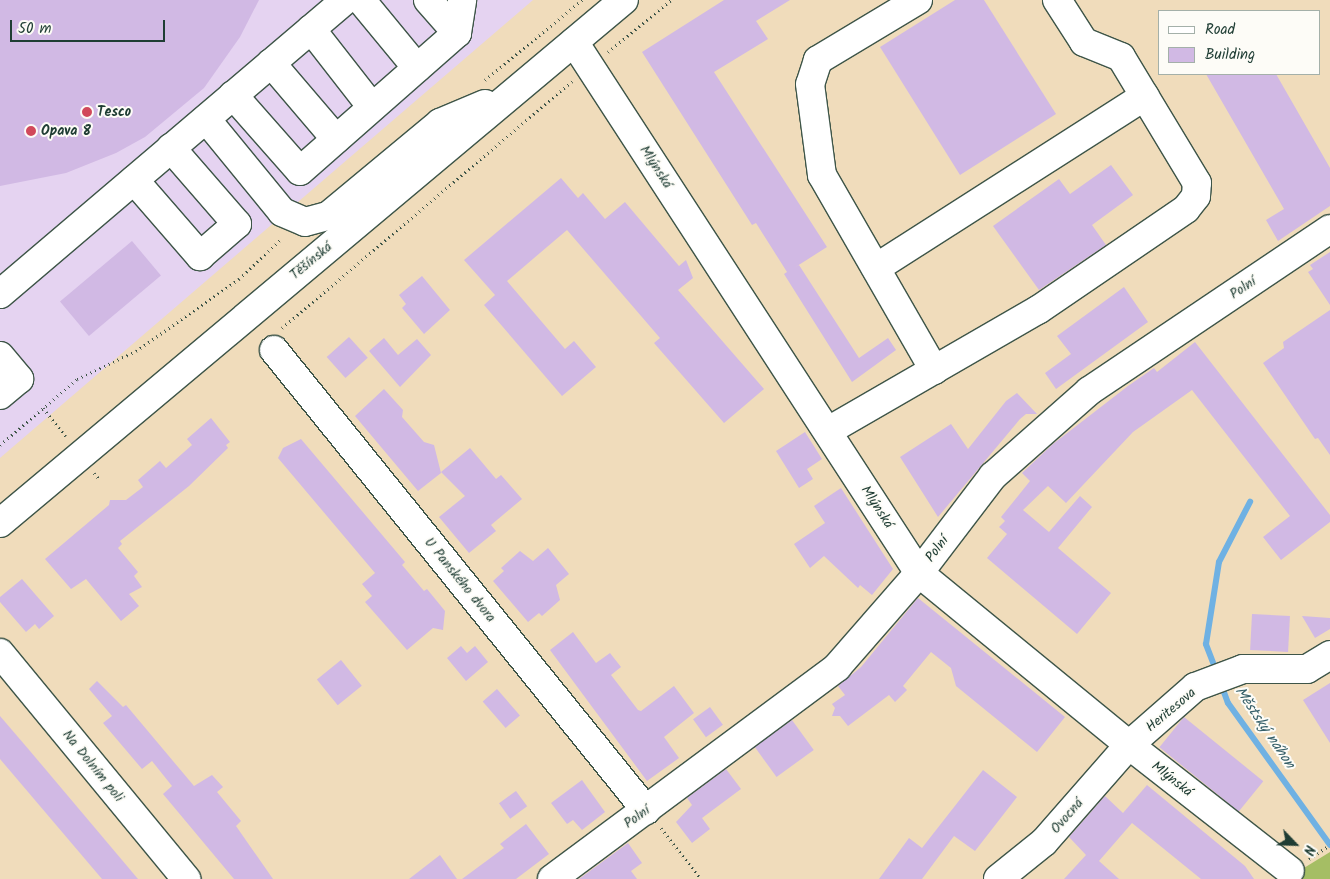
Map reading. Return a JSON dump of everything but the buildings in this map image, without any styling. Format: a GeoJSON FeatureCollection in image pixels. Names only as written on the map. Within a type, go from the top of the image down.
{"type":"FeatureCollection","features":[{"type":"Feature","properties":{"kind":"street"},"geometry":{"type":"LineString","coordinates":[[0,294],[345,0]]}},
{"type":"Feature","properties":{"kind":"street"},"geometry":{"type":"LineString","coordinates":[[361,0],[417,68]]}},
{"type":"Feature","properties":{"kind":"street"},"geometry":{"type":"LineString","coordinates":[[428,0],[457,33]]}},
{"type":"Feature","properties":{"kind":"street"},"geometry":{"type":"LineString","coordinates":[[234,95],[300,171],[457,33],[462,0]]}},
{"type":"Feature","properties":{"kind":"street","name":"Těšínská"},"geometry":{"type":"LineString","coordinates":[[0,522],[624,0]]}},
{"type":"Feature","properties":{"kind":"street"},"geometry":{"type":"LineString","coordinates":[[918,0],[818,60],[810,84],[822,175],[934,370]]}},
{"type":"Feature","properties":{"kind":"street"},"geometry":{"type":"LineString","coordinates":[[828,431],[1038,310],[1186,208],[1196,196],[1197,184],[1121,57],[1084,42],[1057,0]]}},
{"type":"Feature","properties":{"kind":"street"},"geometry":{"type":"LineString","coordinates":[[311,29],[372,107]]}},
{"type":"Feature","properties":{"kind":"street","name":"Mlýnská"},"geometry":{"type":"LineString","coordinates":[[574,42],[919,573],[1129,745],[1290,871]]}},
{"type":"Feature","properties":{"kind":"street"},"geometry":{"type":"LineString","coordinates":[[271,63],[336,139]]}},
{"type":"Feature","properties":{"kind":"street"},"geometry":{"type":"LineString","coordinates":[[206,118],[282,212],[305,222],[328,216],[440,123],[512,93]]}},
{"type":"Feature","properties":{"kind":"street"},"geometry":{"type":"LineString","coordinates":[[876,268],[1145,96]]}},
{"type":"Feature","properties":{"kind":"street"},"geometry":{"type":"LineString","coordinates":[[134,180],[200,256],[237,224],[171,148]]}},
{"type":"Feature","properties":{"kind":"street","name":"Polní"},"geometry":{"type":"LineString","coordinates":[[552,879],[837,668],[919,573],[993,476],[1090,391],[1330,229]]}},
{"type":"Feature","properties":{"kind":"street","name":"U Panského dvora"},"geometry":{"type":"LineString","coordinates":[[277,340],[646,810]]}},
{"type":"Feature","properties":{"kind":"street"},"geometry":{"type":"LineString","coordinates":[[0,356],[19,379],[0,395]]}},
{"type":"Feature","properties":{"kind":"street","name":"Na Dolním poli"},"geometry":{"type":"LineString","coordinates":[[0,653],[186,879]]}},
{"type":"Feature","properties":{"kind":"street","name":"Heritesova"},"geometry":{"type":"LineString","coordinates":[[1129,745],[1195,687],[1243,669],[1308,669],[1330,655]]}},
{"type":"Feature","properties":{"kind":"street","name":"Ovocná"},"geometry":{"type":"LineString","coordinates":[[998,879],[1044,842],[1129,745]]}},
{"type":"Feature","properties":{"kind":"path"},"geometry":{"type":"LineString","coordinates":[[556,22],[582,0]]}},
{"type":"Feature","properties":{"kind":"path"},"geometry":{"type":"LineString","coordinates":[[277,340],[590,66],[671,0]]}},
{"type":"Feature","properties":{"kind":"path"},"geometry":{"type":"LineString","coordinates":[[646,810],[701,879]]}},
{"type":"Feature","properties":{"kind":"path"},"geometry":{"type":"LineString","coordinates":[[1322,850],[1330,845]]}},
{"type":"Feature","properties":{"kind":"shaded area"},"geometry":{"type":"Polygon","coordinates":[[[0,0],[533,0],[0,458],[0,0]]]}},
{"type":"Feature","properties":{"kind":"green space"},"geometry":{"type":"Polygon","coordinates":[[[1330,852],[1330,879],[1286,879],[1330,852]]]}},
{"type":"Feature","properties":{"kind":"waterway","name":"Městský náhon"},"geometry":{"type":"LineString","coordinates":[[1217,673],[1206,644],[1219,562],[1250,502]]}},
{"type":"Feature","properties":{"kind":"waterway","name":"Městský náhon"},"geometry":{"type":"LineString","coordinates":[[1221,684],[1228,703],[1330,845]]}},
{"type":"Feature","properties":{"kind":"place","name":"Tesco"},"geometry":{"type":"Point","coordinates":[87,112]}},
{"type":"Feature","properties":{"kind":"place","name":"Opava 8"},"geometry":{"type":"Point","coordinates":[31,131]}}]}
